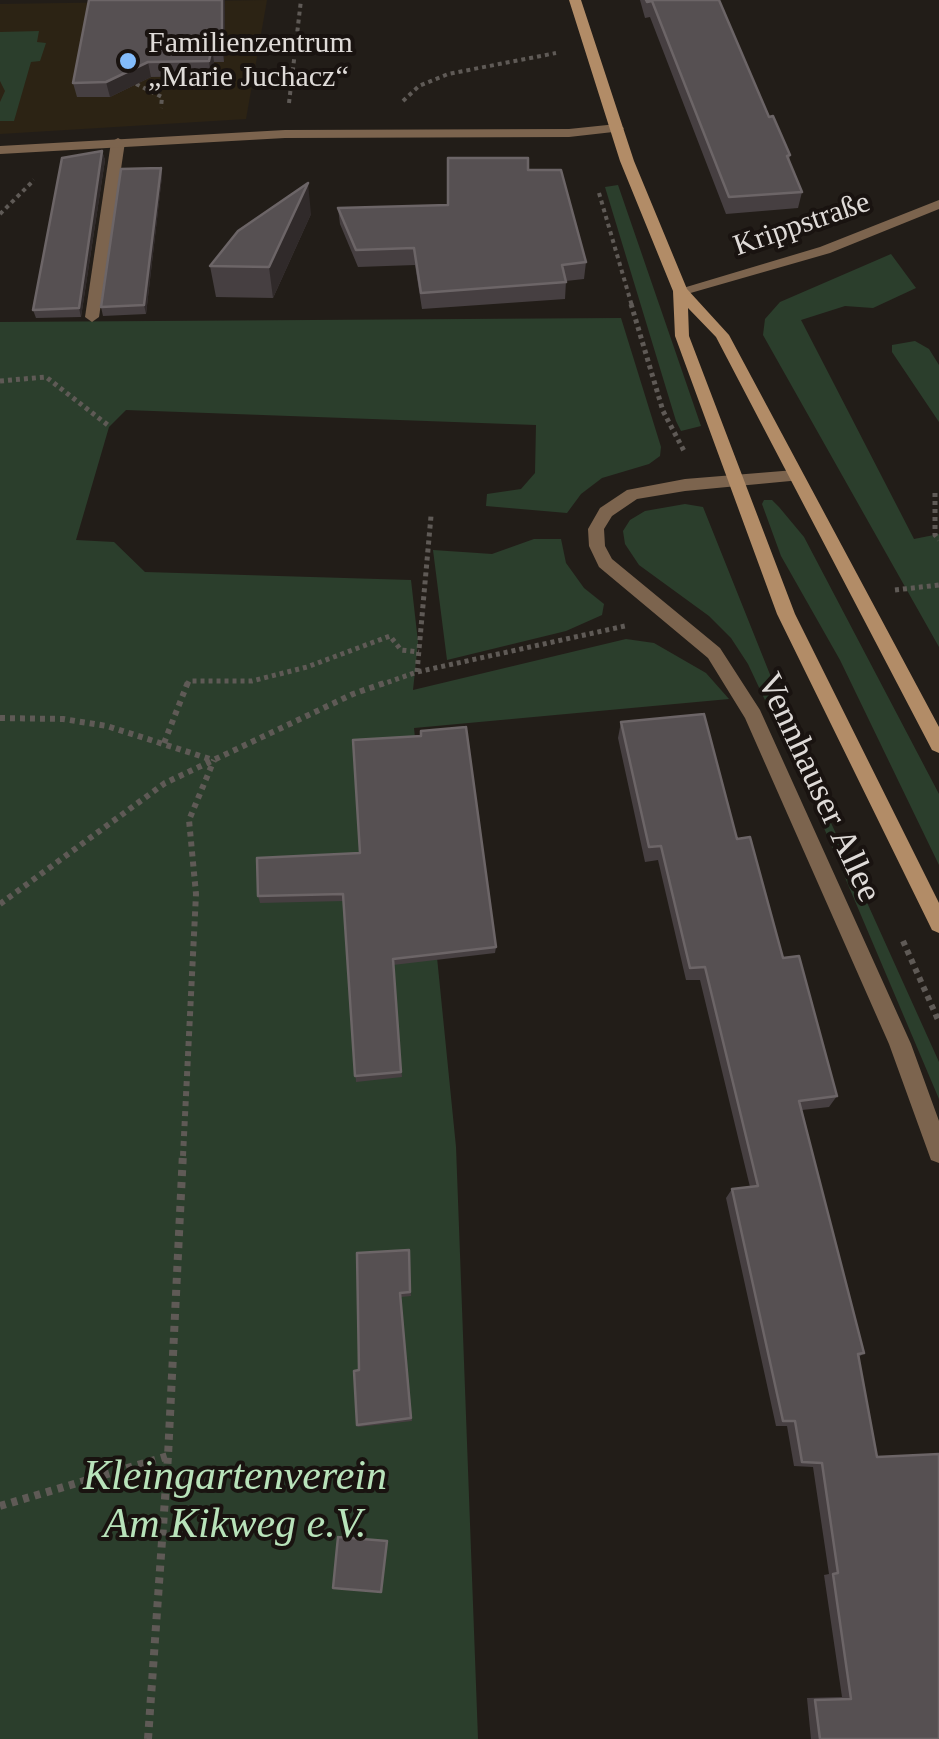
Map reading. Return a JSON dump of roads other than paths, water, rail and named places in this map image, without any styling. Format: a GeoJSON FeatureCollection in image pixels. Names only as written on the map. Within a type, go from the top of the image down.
{"type":"FeatureCollection","features":[{"type":"Feature","properties":{"kind":"main road","name":"Vennhauser Allee"},"geometry":{"type":"LineString","coordinates":[[575,0],[616,128],[680,291],[682,336],[786,614],[939,924]]}},
{"type":"Feature","properties":{"kind":"main road","name":"Vennhauser Allee"},"geometry":{"type":"LineString","coordinates":[[680,291],[722,335],[939,745]]}},
{"type":"Feature","properties":{"kind":"street"},"geometry":{"type":"LineString","coordinates":[[0,150],[285,134],[569,133],[616,128]]}},
{"type":"Feature","properties":{"kind":"street"},"geometry":{"type":"LineString","coordinates":[[92,317],[118,142]]}},
{"type":"Feature","properties":{"kind":"street","name":"Krippstraße"},"geometry":{"type":"LineString","coordinates":[[680,291],[825,250],[939,204]]}},
{"type":"Feature","properties":{"kind":"street","name":"Vennhauser Allee"},"geometry":{"type":"LineString","coordinates":[[794,476],[633,494],[606,512],[596,529],[604,563],[714,653],[753,715],[900,1044],[939,1152]]}},
{"type":"Feature","properties":{"kind":"place","name":"Familienzentrum „Marie Juchacz“"},"geometry":{"type":"Point","coordinates":[128,61]}},
{"type":"Feature","properties":{"kind":"park label","name":"Kleingartenverein Am Kikweg e.V."},"geometry":{"type":"Point","coordinates":[235,1502]}}]}
